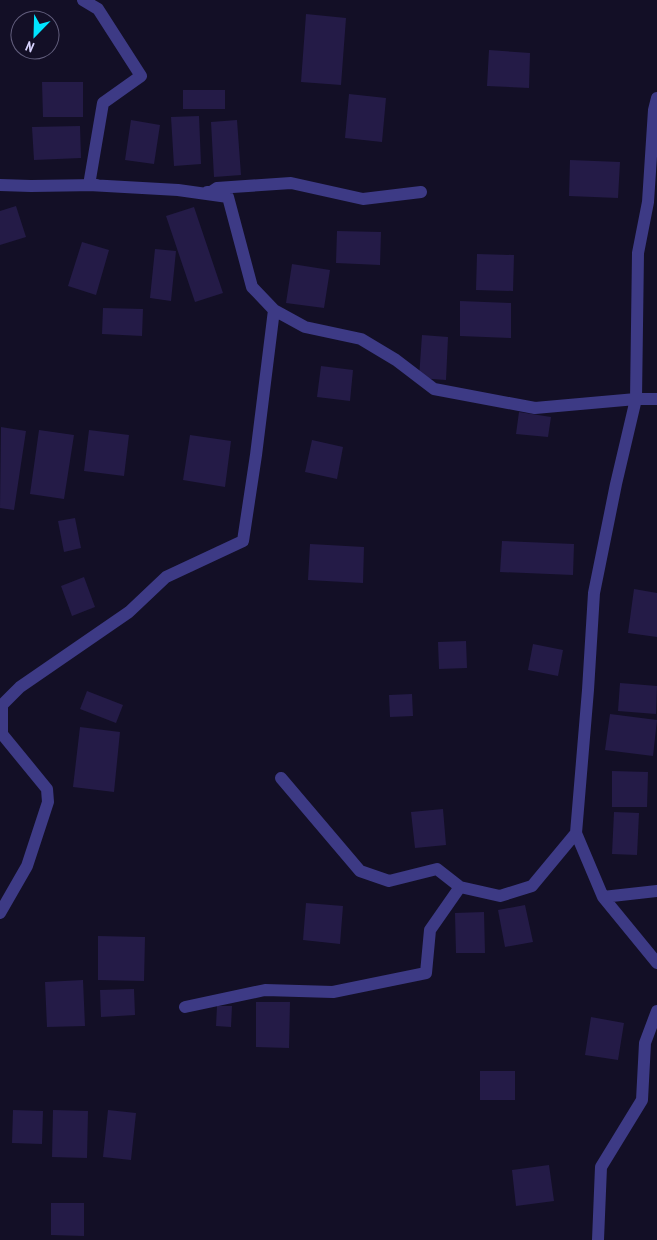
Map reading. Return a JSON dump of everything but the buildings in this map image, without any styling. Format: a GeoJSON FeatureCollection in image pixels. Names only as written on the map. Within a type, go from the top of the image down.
{"type":"FeatureCollection","features":[{"type":"Feature","properties":{"kind":"street"},"geometry":{"type":"LineString","coordinates":[[83,0],[98,8],[141,76],[102,102],[89,185]]}},
{"type":"Feature","properties":{"kind":"street"},"geometry":{"type":"LineString","coordinates":[[657,98],[654,110],[648,202],[638,253],[636,399],[616,484],[594,593],[576,833],[603,897],[657,963]]}},
{"type":"Feature","properties":{"kind":"street"},"geometry":{"type":"LineString","coordinates":[[89,185],[211,192],[217,188],[290,183],[363,200],[421,192]]}},
{"type":"Feature","properties":{"kind":"street"},"geometry":{"type":"LineString","coordinates":[[0,185],[89,185],[178,190],[228,197],[252,287],[274,310],[305,327],[361,339],[396,360],[434,390],[535,408],[657,398]]}},
{"type":"Feature","properties":{"kind":"street"},"geometry":{"type":"LineString","coordinates":[[0,913],[27,866],[48,802],[47,789],[2,734],[2,705],[20,687],[129,612],[166,577],[242,541],[256,455],[274,310]]}},
{"type":"Feature","properties":{"kind":"street"},"geometry":{"type":"LineString","coordinates":[[281,778],[360,871],[389,881],[437,869],[460,886],[500,896],[532,886],[576,833]]}},
{"type":"Feature","properties":{"kind":"street"},"geometry":{"type":"LineString","coordinates":[[185,1007],[265,990],[333,992],[426,973],[430,930],[460,886]]}},
{"type":"Feature","properties":{"kind":"street"},"geometry":{"type":"LineString","coordinates":[[603,897],[657,891]]}},
{"type":"Feature","properties":{"kind":"street"},"geometry":{"type":"LineString","coordinates":[[598,1240],[601,1167],[642,1100],[645,1043],[657,1010]]}}]}
